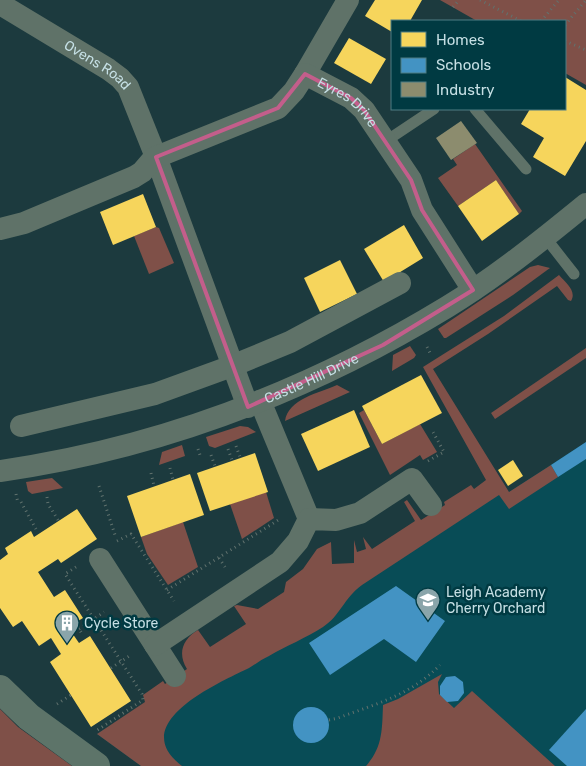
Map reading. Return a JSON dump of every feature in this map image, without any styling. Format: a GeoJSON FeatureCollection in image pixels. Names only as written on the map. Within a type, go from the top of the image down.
{"type":"FeatureCollection","features":[{"type":"Feature","properties":{"kind":"street"},"geometry":{"type":"LineString","coordinates":[[305,74],[348,0]]}},
{"type":"Feature","properties":{"kind":"street","name":"Ovens Road"},"geometry":{"type":"LineString","coordinates":[[0,4],[108,69],[124,81],[156,157]]}},
{"type":"Feature","properties":{"kind":"street","name":"Eyres Drive"},"geometry":{"type":"LineString","coordinates":[[0,229],[13,227],[134,177],[142,172],[156,157],[278,108],[294,91],[305,74],[359,104],[411,180],[422,210],[473,290]]}},
{"type":"Feature","properties":{"kind":"street"},"geometry":{"type":"LineString","coordinates":[[156,157],[232,366],[254,404],[309,519]]}},
{"type":"Feature","properties":{"kind":"street","name":"Castle Hill Drive"},"geometry":{"type":"LineString","coordinates":[[0,471],[95,454],[131,445],[191,427],[318,378],[383,344],[473,290],[546,237],[586,204]]}},
{"type":"Feature","properties":{"kind":"street"},"geometry":{"type":"LineString","coordinates":[[21,426],[155,394],[232,366],[290,342],[400,282]]}},
{"type":"Feature","properties":{"kind":"street"},"geometry":{"type":"LineString","coordinates":[[309,519],[336,520],[360,514],[412,479],[431,505]]}},
{"type":"Feature","properties":{"kind":"street"},"geometry":{"type":"LineString","coordinates":[[155,645],[280,562],[298,540],[309,519]]}},
{"type":"Feature","properties":{"kind":"street"},"geometry":{"type":"LineString","coordinates":[[100,559],[175,676]]}},
{"type":"Feature","properties":{"kind":"street"},"geometry":{"type":"LineString","coordinates":[[0,689],[29,717],[96,766]]}},
{"type":"Feature","properties":{"kind":"lane"},"geometry":{"type":"LineString","coordinates":[[386,141],[432,110]]}},
{"type":"Feature","properties":{"kind":"lane"},"geometry":{"type":"LineString","coordinates":[[476,110],[526,169]]}},
{"type":"Feature","properties":{"kind":"lane"},"geometry":{"type":"LineString","coordinates":[[546,237],[574,274]]}},
{"type":"Feature","properties":{"kind":"path"},"geometry":{"type":"LineString","coordinates":[[453,7],[459,0]]}},
{"type":"Feature","properties":{"kind":"path"},"geometry":{"type":"LineString","coordinates":[[480,0],[519,20]]}},
{"type":"Feature","properties":{"kind":"path"},"geometry":{"type":"LineString","coordinates":[[489,5],[493,0]]}},
{"type":"Feature","properties":{"kind":"path"},"geometry":{"type":"LineString","coordinates":[[541,20],[559,0]]}},
{"type":"Feature","properties":{"kind":"path"},"geometry":{"type":"LineString","coordinates":[[566,24],[586,0]]}},
{"type":"Feature","properties":{"kind":"path"},"geometry":{"type":"LineString","coordinates":[[566,41],[586,50]]}},
{"type":"Feature","properties":{"kind":"path"},"geometry":{"type":"LineString","coordinates":[[582,48],[586,43]]}},
{"type":"Feature","properties":{"kind":"path"},"geometry":{"type":"LineString","coordinates":[[424,463],[445,452],[433,432]]}},
{"type":"Feature","properties":{"kind":"path"},"geometry":{"type":"LineString","coordinates":[[236,446],[240,457]]}},
{"type":"Feature","properties":{"kind":"path"},"geometry":{"type":"LineString","coordinates":[[228,448],[232,460]]}},
{"type":"Feature","properties":{"kind":"path"},"geometry":{"type":"LineString","coordinates":[[211,455],[215,466]]}},
{"type":"Feature","properties":{"kind":"path"},"geometry":{"type":"LineString","coordinates":[[170,468],[173,480]]}},
{"type":"Feature","properties":{"kind":"path"},"geometry":{"type":"LineString","coordinates":[[151,473],[154,486]]}},
{"type":"Feature","properties":{"kind":"path"},"geometry":{"type":"LineString","coordinates":[[99,486],[118,540]]}},
{"type":"Feature","properties":{"kind":"path"},"geometry":{"type":"LineString","coordinates":[[47,497],[48,504],[58,520]]}},
{"type":"Feature","properties":{"kind":"path"},"geometry":{"type":"LineString","coordinates":[[21,502],[36,528]]}},
{"type":"Feature","properties":{"kind":"path"},"geometry":{"type":"LineString","coordinates":[[167,590],[284,517]]}},
{"type":"Feature","properties":{"kind":"path"},"geometry":{"type":"LineString","coordinates":[[75,623],[83,636]]}},
{"type":"Feature","properties":{"kind":"path"},"geometry":{"type":"LineString","coordinates":[[111,668],[122,661]]}},
{"type":"Feature","properties":{"kind":"path"},"geometry":{"type":"LineString","coordinates":[[329,720],[403,694],[425,679],[440,665]]}},
{"type":"Feature","properties":{"kind":"path"},"geometry":{"type":"LineString","coordinates":[[51,708],[71,695]]}},
{"type":"Feature","properties":{"kind":"highlighted area"},"geometry":{"type":"Polygon","coordinates":[[[305,74],[351,98],[364,110],[411,180],[422,210],[473,290],[383,345],[248,407],[156,157],[278,108],[305,74]]]}},
{"type":"Feature","properties":{"kind":"shaded area"},"geometry":{"type":"Polygon","coordinates":[[[440,0],[586,0],[586,85],[566,74],[566,20],[475,20],[440,0]]]}},
{"type":"Feature","properties":{"kind":"shaded area"},"geometry":{"type":"Polygon","coordinates":[[[475,144],[522,211],[519,214],[496,180],[458,206],[438,178],[457,165],[453,159],[475,144]]]}},
{"type":"Feature","properties":{"kind":"shaded area"},"geometry":{"type":"Polygon","coordinates":[[[156,227],[159,228],[174,263],[149,274],[134,236],[156,227]]]}},
{"type":"Feature","properties":{"kind":"shaded area"},"geometry":{"type":"Polygon","coordinates":[[[538,265],[550,268],[513,295],[444,338],[438,329],[530,267],[538,265]]]}},
{"type":"Feature","properties":{"kind":"shaded area"},"geometry":{"type":"Polygon","coordinates":[[[559,275],[572,290],[571,301],[568,300],[557,286],[488,334],[433,369],[509,492],[551,465],[558,477],[509,509],[499,495],[362,585],[329,623],[217,684],[182,707],[170,721],[164,735],[167,750],[182,766],[141,766],[97,734],[145,702],[143,695],[163,681],[165,684],[187,669],[182,652],[185,642],[193,634],[198,630],[210,647],[246,624],[234,606],[258,609],[284,592],[286,582],[303,569],[317,549],[331,542],[332,564],[354,563],[354,540],[357,552],[366,549],[363,537],[372,549],[415,521],[404,502],[407,500],[421,520],[445,505],[444,502],[471,485],[474,489],[486,480],[423,367],[504,316],[559,275]]]}},
{"type":"Feature","properties":{"kind":"shaded area"},"geometry":{"type":"Polygon","coordinates":[[[410,346],[416,355],[414,358],[392,371],[393,355],[410,346]]]}},
{"type":"Feature","properties":{"kind":"shaded area"},"geometry":{"type":"Polygon","coordinates":[[[586,348],[586,358],[495,419],[491,413],[586,348]]]}},
{"type":"Feature","properties":{"kind":"shaded area"},"geometry":{"type":"Polygon","coordinates":[[[337,385],[350,392],[285,421],[287,413],[298,402],[337,385]]]}},
{"type":"Feature","properties":{"kind":"shaded area"},"geometry":{"type":"Polygon","coordinates":[[[364,410],[382,444],[420,424],[437,452],[423,460],[420,455],[390,475],[359,413],[364,410]]]}},
{"type":"Feature","properties":{"kind":"shaded area"},"geometry":{"type":"Polygon","coordinates":[[[240,426],[248,427],[256,432],[215,448],[209,446],[206,437],[240,426]]]}},
{"type":"Feature","properties":{"kind":"shaded area","name":"Leigh Academy Cherry Orchard"},"geometry":{"type":"Polygon","coordinates":[[[586,442],[586,766],[141,766],[97,734],[491,480],[509,492],[586,442]]]}},
{"type":"Feature","properties":{"kind":"shaded area"},"geometry":{"type":"Polygon","coordinates":[[[182,445],[185,456],[159,465],[162,452],[182,445]]]}},
{"type":"Feature","properties":{"kind":"shaded area"},"geometry":{"type":"Polygon","coordinates":[[[52,478],[63,488],[32,494],[28,491],[26,482],[52,478]]]}},
{"type":"Feature","properties":{"kind":"shaded area"},"geometry":{"type":"Polygon","coordinates":[[[266,492],[274,518],[242,539],[230,504],[266,492]]]}},
{"type":"Feature","properties":{"kind":"shaded area"},"geometry":{"type":"Polygon","coordinates":[[[183,522],[198,567],[168,585],[147,554],[141,537],[183,522]]]}},
{"type":"Feature","properties":{"kind":"shaded area"},"geometry":{"type":"Polygon","coordinates":[[[442,674],[438,682],[439,694],[454,708],[472,691],[555,766],[366,766],[379,745],[383,705],[398,699],[442,674]]]}},
{"type":"Feature","properties":{"kind":"shaded area"},"geometry":{"type":"Polygon","coordinates":[[[0,709],[18,727],[72,766],[0,766],[0,709]]]}},
{"type":"Feature","properties":{"kind":"building: Homes"},"geometry":{"type":"Polygon","coordinates":[[[375,0],[422,0],[411,20],[391,20],[391,31],[365,16],[375,0]]]}},
{"type":"Feature","properties":{"kind":"building: Homes"},"geometry":{"type":"Polygon","coordinates":[[[349,38],[386,59],[371,84],[334,63],[349,38]]]}},
{"type":"Feature","properties":{"kind":"building: Homes"},"geometry":{"type":"Polygon","coordinates":[[[566,78],[586,90],[586,141],[565,176],[533,157],[544,138],[521,124],[529,110],[566,110],[566,78]]]}},
{"type":"Feature","properties":{"kind":"building: Homes"},"geometry":{"type":"Polygon","coordinates":[[[496,180],[519,214],[482,241],[458,206],[496,180]]]}},
{"type":"Feature","properties":{"kind":"building: Homes"},"geometry":{"type":"Polygon","coordinates":[[[143,194],[156,227],[113,245],[100,212],[143,194]]]}},
{"type":"Feature","properties":{"kind":"building: Homes"},"geometry":{"type":"Polygon","coordinates":[[[404,225],[423,258],[384,282],[364,249],[404,225]]]}},
{"type":"Feature","properties":{"kind":"building: Homes"},"geometry":{"type":"Polygon","coordinates":[[[340,260],[357,294],[320,312],[304,278],[340,260]]]}},
{"type":"Feature","properties":{"kind":"building: Homes"},"geometry":{"type":"Polygon","coordinates":[[[421,375],[442,413],[382,444],[362,406],[421,375]]]}},
{"type":"Feature","properties":{"kind":"building: Homes"},"geometry":{"type":"Polygon","coordinates":[[[354,410],[370,447],[318,471],[301,434],[354,410]]]}},
{"type":"Feature","properties":{"kind":"building: Homes"},"geometry":{"type":"Polygon","coordinates":[[[255,453],[268,492],[210,511],[197,473],[255,453]]]}},
{"type":"Feature","properties":{"kind":"building: Homes"},"geometry":{"type":"Polygon","coordinates":[[[513,460],[523,476],[508,486],[498,470],[513,460]]]}},
{"type":"Feature","properties":{"kind":"building: Homes"},"geometry":{"type":"Polygon","coordinates":[[[190,474],[204,515],[141,537],[127,496],[190,474]]]}},
{"type":"Feature","properties":{"kind":"building: Homes"},"geometry":{"type":"Polygon","coordinates":[[[77,509],[97,539],[61,563],[58,559],[38,572],[54,597],[65,590],[83,618],[68,627],[79,643],[90,636],[131,701],[91,727],[50,662],[61,654],[51,638],[39,646],[22,621],[13,627],[0,608],[0,560],[8,554],[5,548],[31,531],[34,537],[77,509]]]}},
{"type":"Feature","properties":{"kind":"building: Schools"},"geometry":{"type":"Polygon","coordinates":[[[586,442],[586,459],[558,477],[551,465],[586,442]]]}},
{"type":"Feature","properties":{"kind":"building: Schools"},"geometry":{"type":"Polygon","coordinates":[[[396,586],[445,621],[416,662],[384,639],[330,675],[309,643],[396,586]]]}},
{"type":"Feature","properties":{"kind":"building: Schools"},"geometry":{"type":"Polygon","coordinates":[[[455,676],[463,682],[464,693],[458,701],[447,702],[440,695],[440,686],[446,677],[455,676]]]}},
{"type":"Feature","properties":{"kind":"building: Schools"},"geometry":{"type":"Polygon","coordinates":[[[311,707],[318,708],[324,712],[328,718],[328,732],[324,738],[318,742],[311,743],[304,742],[298,738],[294,732],[293,725],[294,718],[298,712],[304,708],[311,707]]]}},
{"type":"Feature","properties":{"kind":"building: Schools"},"geometry":{"type":"Polygon","coordinates":[[[586,709],[586,766],[567,766],[549,750],[586,709]]]}},
{"type":"Feature","properties":{"kind":"building: Industry"},"geometry":{"type":"Polygon","coordinates":[[[461,121],[477,143],[451,160],[436,138],[461,121]]]}},
{"type":"Feature","properties":{"kind":"place","name":"Leigh Academy Cherry Orchard"},"geometry":{"type":"Point","coordinates":[428,621]}},
{"type":"Feature","properties":{"kind":"place","name":"Cycle Store"},"geometry":{"type":"Point","coordinates":[67,644]}}]}
